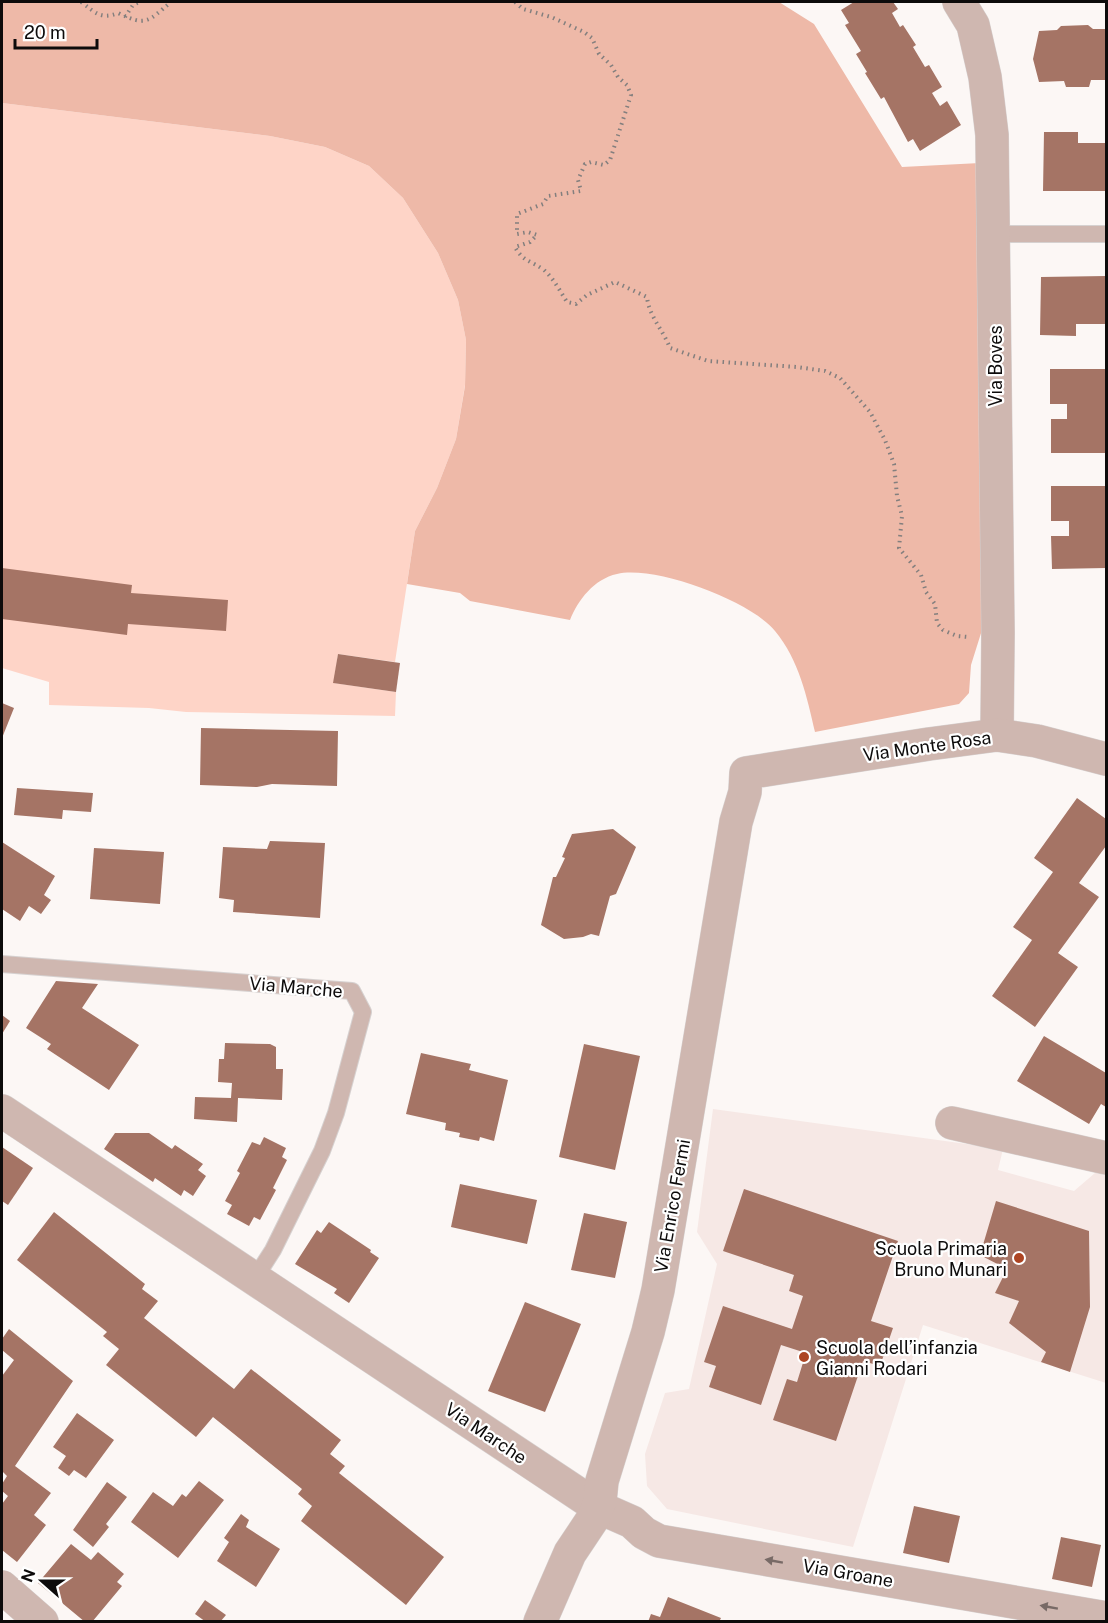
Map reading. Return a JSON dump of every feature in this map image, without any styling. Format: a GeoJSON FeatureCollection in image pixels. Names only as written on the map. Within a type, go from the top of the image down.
{"type":"FeatureCollection","features":[{"type":"Feature","properties":{"kind":"street","name":"Via Boves"},"geometry":{"type":"LineString","coordinates":[[966,9],[986,77],[992,135],[998,633],[997,735]]}},
{"type":"Feature","properties":{"kind":"street","name":"Via Monte Rosa"},"geometry":{"type":"LineString","coordinates":[[746,773],[997,735],[1037,741],[1107,759]]}},
{"type":"Feature","properties":{"kind":"street","name":"Via Enrico Fermi"},"geometry":{"type":"LineString","coordinates":[[540,1622],[570,1553],[590,1527],[598,1507],[602,1481],[648,1332],[658,1290],[736,822],[745,792],[746,773]]}},
{"type":"Feature","properties":{"kind":"street","name":"Via Marche"},"geometry":{"type":"LineString","coordinates":[[2,1111],[598,1507]]}},
{"type":"Feature","properties":{"kind":"street"},"geometry":{"type":"LineString","coordinates":[[952,1123],[1107,1158]]}},
{"type":"Feature","properties":{"kind":"street","name":"Via Groane"},"geometry":{"type":"LineString","coordinates":[[598,1507],[632,1522],[652,1537],[668,1543],[1107,1618]]}},
{"type":"Feature","properties":{"kind":"street"},"geometry":{"type":"LineString","coordinates":[[2,1588],[42,1622]]}},
{"type":"Feature","properties":{"kind":"lane"},"geometry":{"type":"LineString","coordinates":[[994,234],[1107,234]]}},
{"type":"Feature","properties":{"kind":"lane","name":"Via Marche"},"geometry":{"type":"LineString","coordinates":[[2,964],[352,991],[363,1012],[336,1113],[317,1161],[273,1250],[255,1278]]}},
{"type":"Feature","properties":{"kind":"path"},"geometry":{"type":"LineString","coordinates":[[81,2],[95,13],[108,17],[118,13],[138,22],[147,21],[171,2]]}},
{"type":"Feature","properties":{"kind":"path"},"geometry":{"type":"LineString","coordinates":[[125,16],[133,5],[139,2]]}},
{"type":"Feature","properties":{"kind":"path"},"geometry":{"type":"LineString","coordinates":[[515,2],[523,9],[551,17],[592,38],[599,54],[627,85],[631,95],[610,160],[604,165],[591,162],[585,164],[578,180],[580,191],[548,196],[543,204],[517,214],[517,234],[528,232],[537,235],[530,242],[515,247],[520,257],[544,270],[567,302],[576,304],[587,295],[615,282],[647,297],[648,310],[665,334],[670,348],[685,354],[708,361],[825,371],[840,378],[870,412],[885,440],[894,464],[897,496],[902,516],[899,548],[921,575],[927,592],[935,604],[937,623],[943,630],[957,636],[983,637],[998,633]]}},
{"type":"Feature","properties":{"kind":"shaded area"},"geometry":{"type":"Polygon","coordinates":[[[2,2],[779,2],[814,24],[902,167],[980,163],[982,630],[971,665],[969,693],[959,704],[815,732],[796,666],[775,631],[746,608],[701,588],[654,575],[617,574],[594,585],[577,605],[570,620],[470,601],[460,593],[407,584],[415,531],[437,488],[456,439],[465,386],[466,340],[458,300],[438,253],[403,198],[369,166],[325,147],[270,136],[2,103],[2,2]]]}},
{"type":"Feature","properties":{"kind":"shaded area"},"geometry":{"type":"Polygon","coordinates":[[[2,103],[270,136],[325,147],[369,166],[403,198],[438,253],[458,300],[466,340],[465,385],[456,439],[437,488],[415,531],[395,662],[338,654],[334,683],[396,692],[395,716],[186,712],[149,708],[49,705],[49,682],[2,668],[2,103]]]}},
{"type":"Feature","properties":{"kind":"shaded area","name":"Scuola dell’infanzia Gianni Rodari"},"geometry":{"type":"Polygon","coordinates":[[[713,1109],[1003,1149],[998,1170],[1074,1191],[1102,1167],[1106,1170],[1106,1383],[923,1325],[853,1547],[667,1509],[647,1486],[645,1454],[665,1393],[689,1389],[717,1264],[697,1232],[713,1109]]]}},
{"type":"Feature","properties":{"kind":"building"},"geometry":{"type":"Polygon","coordinates":[[[854,2],[893,2],[898,9],[892,13],[900,27],[903,25],[916,45],[913,47],[925,67],[929,65],[942,87],[932,93],[940,106],[947,101],[961,125],[920,151],[913,139],[908,142],[884,97],[881,99],[856,54],[861,51],[845,25],[849,23],[841,10],[854,2]]]}},
{"type":"Feature","properties":{"kind":"building"},"geometry":{"type":"Polygon","coordinates":[[[1088,25],[1093,29],[1106,29],[1106,80],[1091,80],[1089,87],[1066,87],[1064,81],[1039,82],[1033,59],[1039,31],[1057,30],[1061,26],[1088,25]]]}},
{"type":"Feature","properties":{"kind":"building"},"geometry":{"type":"Polygon","coordinates":[[[1044,132],[1078,132],[1078,143],[1106,143],[1106,191],[1043,191],[1044,132]]]}},
{"type":"Feature","properties":{"kind":"building"},"geometry":{"type":"Polygon","coordinates":[[[1106,276],[1106,324],[1076,324],[1076,336],[1040,335],[1041,277],[1106,276]]]}},
{"type":"Feature","properties":{"kind":"building"},"geometry":{"type":"Polygon","coordinates":[[[1050,369],[1106,369],[1106,453],[1051,453],[1051,419],[1067,419],[1067,404],[1050,404],[1050,369]]]}},
{"type":"Feature","properties":{"kind":"building"},"geometry":{"type":"Polygon","coordinates":[[[1051,486],[1106,486],[1106,568],[1052,569],[1051,536],[1069,536],[1069,521],[1051,521],[1051,486]]]}},
{"type":"Feature","properties":{"kind":"building"},"geometry":{"type":"Polygon","coordinates":[[[2,568],[132,585],[131,593],[228,600],[226,631],[128,624],[127,635],[2,619],[2,568]]]}},
{"type":"Feature","properties":{"kind":"building"},"geometry":{"type":"Polygon","coordinates":[[[338,654],[400,663],[396,692],[333,683],[338,654]]]}},
{"type":"Feature","properties":{"kind":"building"},"geometry":{"type":"Polygon","coordinates":[[[2,703],[14,708],[2,738],[2,703]]]}},
{"type":"Feature","properties":{"kind":"building"},"geometry":{"type":"Polygon","coordinates":[[[201,728],[338,731],[337,786],[200,785],[201,728]]]}},
{"type":"Feature","properties":{"kind":"building"},"geometry":{"type":"Polygon","coordinates":[[[17,788],[93,793],[91,812],[63,810],[62,819],[14,815],[17,788]]]}},
{"type":"Feature","properties":{"kind":"building"},"geometry":{"type":"Polygon","coordinates":[[[1077,798],[1106,819],[1106,846],[1079,883],[1099,897],[1058,953],[1078,967],[1035,1027],[992,996],[1032,940],[1013,927],[1053,872],[1034,858],[1077,798]]]}},
{"type":"Feature","properties":{"kind":"building"},"geometry":{"type":"Polygon","coordinates":[[[613,829],[636,847],[616,894],[610,896],[599,936],[591,934],[564,939],[541,925],[553,877],[556,877],[565,858],[562,857],[572,834],[613,829]]]}},
{"type":"Feature","properties":{"kind":"building"},"geometry":{"type":"Polygon","coordinates":[[[270,841],[325,843],[320,918],[233,912],[234,900],[219,898],[223,847],[267,849],[270,841]]]}},
{"type":"Feature","properties":{"kind":"building"},"geometry":{"type":"Polygon","coordinates":[[[2,842],[55,876],[44,895],[51,900],[41,914],[29,906],[20,921],[2,909],[2,842]]]}},
{"type":"Feature","properties":{"kind":"building"},"geometry":{"type":"Polygon","coordinates":[[[94,848],[164,852],[160,904],[90,899],[94,848]]]}},
{"type":"Feature","properties":{"kind":"building"},"geometry":{"type":"Polygon","coordinates":[[[56,981],[98,984],[82,1008],[139,1045],[109,1090],[47,1049],[51,1044],[26,1028],[56,981]]]}},
{"type":"Feature","properties":{"kind":"building"},"geometry":{"type":"Polygon","coordinates":[[[2,1015],[10,1021],[2,1034],[2,1015]]]}},
{"type":"Feature","properties":{"kind":"building"},"geometry":{"type":"Polygon","coordinates":[[[1044,1036],[1106,1073],[1106,1107],[1101,1104],[1089,1124],[1017,1081],[1044,1036]]]}},
{"type":"Feature","properties":{"kind":"building"},"geometry":{"type":"Polygon","coordinates":[[[225,1043],[270,1044],[276,1047],[276,1069],[283,1069],[282,1100],[238,1098],[237,1122],[194,1119],[195,1097],[231,1098],[232,1083],[218,1082],[219,1059],[224,1059],[225,1043]]]}},
{"type":"Feature","properties":{"kind":"building"},"geometry":{"type":"Polygon","coordinates":[[[584,1044],[640,1056],[615,1170],[559,1157],[584,1044]]]}},
{"type":"Feature","properties":{"kind":"building"},"geometry":{"type":"Polygon","coordinates":[[[421,1053],[471,1064],[469,1070],[508,1080],[494,1141],[480,1137],[479,1141],[459,1137],[460,1133],[445,1130],[446,1123],[406,1114],[421,1053]]]}},
{"type":"Feature","properties":{"kind":"building"},"geometry":{"type":"Polygon","coordinates":[[[115,1133],[149,1133],[172,1149],[175,1145],[203,1164],[198,1170],[206,1176],[193,1196],[184,1190],[181,1196],[155,1178],[153,1182],[104,1149],[115,1133]]]}},
{"type":"Feature","properties":{"kind":"building"},"geometry":{"type":"Polygon","coordinates":[[[264,1137],[286,1148],[282,1157],[287,1160],[273,1188],[276,1190],[260,1220],[254,1217],[249,1226],[227,1214],[232,1205],[225,1201],[240,1173],[237,1171],[252,1142],[260,1145],[264,1137]]]}},
{"type":"Feature","properties":{"kind":"building"},"geometry":{"type":"Polygon","coordinates":[[[2,1147],[33,1168],[8,1205],[2,1201],[2,1147]]]}},
{"type":"Feature","properties":{"kind":"building"},"geometry":{"type":"Polygon","coordinates":[[[460,1184],[537,1200],[527,1244],[451,1227],[460,1184]]]}},
{"type":"Feature","properties":{"kind":"building"},"geometry":{"type":"Polygon","coordinates":[[[744,1189],[898,1241],[871,1321],[893,1328],[880,1366],[863,1361],[836,1441],[773,1420],[787,1379],[797,1382],[806,1353],[781,1345],[761,1405],[709,1387],[716,1366],[704,1362],[723,1306],[792,1329],[803,1296],[789,1291],[794,1275],[723,1251],[744,1189]]]}},
{"type":"Feature","properties":{"kind":"building"},"geometry":{"type":"Polygon","coordinates":[[[996,1201],[1089,1231],[1090,1307],[1070,1372],[1041,1362],[1046,1352],[1009,1323],[1019,1301],[995,1293],[1007,1269],[980,1255],[996,1201]]]}},
{"type":"Feature","properties":{"kind":"building"},"geometry":{"type":"Polygon","coordinates":[[[54,1212],[145,1284],[142,1289],[158,1301],[144,1318],[234,1389],[251,1369],[341,1440],[330,1454],[345,1466],[339,1473],[444,1557],[406,1605],[301,1521],[312,1506],[298,1494],[302,1489],[213,1417],[196,1437],[106,1365],[119,1349],[103,1336],[107,1332],[17,1260],[54,1212]]]}},
{"type":"Feature","properties":{"kind":"building"},"geometry":{"type":"Polygon","coordinates":[[[584,1213],[627,1222],[615,1278],[571,1270],[584,1213]]]}},
{"type":"Feature","properties":{"kind":"building"},"geometry":{"type":"Polygon","coordinates":[[[329,1222],[371,1250],[370,1252],[379,1258],[349,1303],[334,1293],[337,1289],[295,1264],[317,1230],[321,1233],[329,1222]]]}},
{"type":"Feature","properties":{"kind":"building"},"geometry":{"type":"Polygon","coordinates":[[[525,1302],[581,1324],[545,1412],[488,1391],[525,1302]]]}},
{"type":"Feature","properties":{"kind":"building"},"geometry":{"type":"Polygon","coordinates":[[[9,1329],[73,1381],[15,1466],[51,1493],[34,1515],[46,1525],[17,1562],[2,1550],[2,1504],[8,1496],[2,1491],[2,1484],[7,1476],[2,1471],[2,1376],[14,1360],[2,1350],[2,1339],[9,1329]]]}},
{"type":"Feature","properties":{"kind":"building"},"geometry":{"type":"Polygon","coordinates":[[[77,1413],[114,1440],[86,1478],[74,1470],[69,1476],[58,1468],[66,1456],[53,1447],[77,1413]]]}},
{"type":"Feature","properties":{"kind":"building"},"geometry":{"type":"Polygon","coordinates":[[[199,1481],[224,1500],[178,1558],[131,1522],[153,1492],[173,1506],[182,1494],[186,1497],[199,1481]]]}},
{"type":"Feature","properties":{"kind":"building"},"geometry":{"type":"Polygon","coordinates":[[[107,1482],[127,1497],[106,1524],[109,1527],[93,1547],[73,1530],[107,1482]]]}},
{"type":"Feature","properties":{"kind":"building"},"geometry":{"type":"Polygon","coordinates":[[[914,1506],[960,1516],[949,1563],[903,1553],[914,1506]]]}},
{"type":"Feature","properties":{"kind":"building"},"geometry":{"type":"Polygon","coordinates":[[[241,1514],[249,1520],[246,1527],[280,1549],[256,1587],[217,1561],[229,1542],[224,1538],[241,1514]]]}},
{"type":"Feature","properties":{"kind":"building"},"geometry":{"type":"Polygon","coordinates":[[[1061,1537],[1101,1545],[1092,1587],[1052,1579],[1061,1537]]]}},
{"type":"Feature","properties":{"kind":"building"},"geometry":{"type":"Polygon","coordinates":[[[71,1544],[91,1560],[98,1552],[124,1574],[117,1582],[122,1586],[92,1622],[85,1622],[38,1583],[71,1544]]]}},
{"type":"Feature","properties":{"kind":"building"},"geometry":{"type":"Polygon","coordinates":[[[668,1597],[721,1618],[719,1622],[648,1622],[651,1614],[660,1617],[668,1597]]]}},
{"type":"Feature","properties":{"kind":"building"},"geometry":{"type":"Polygon","coordinates":[[[205,1600],[226,1615],[220,1622],[206,1622],[195,1614],[205,1600]]]}},
{"type":"Feature","properties":{"kind":"place","name":"Scuola Primaria Bruno Munari"},"geometry":{"type":"Point","coordinates":[1019,1258]}},
{"type":"Feature","properties":{"kind":"place","name":"Scuola dell’infanzia Gianni Rodari"},"geometry":{"type":"Point","coordinates":[804,1357]}}]}
